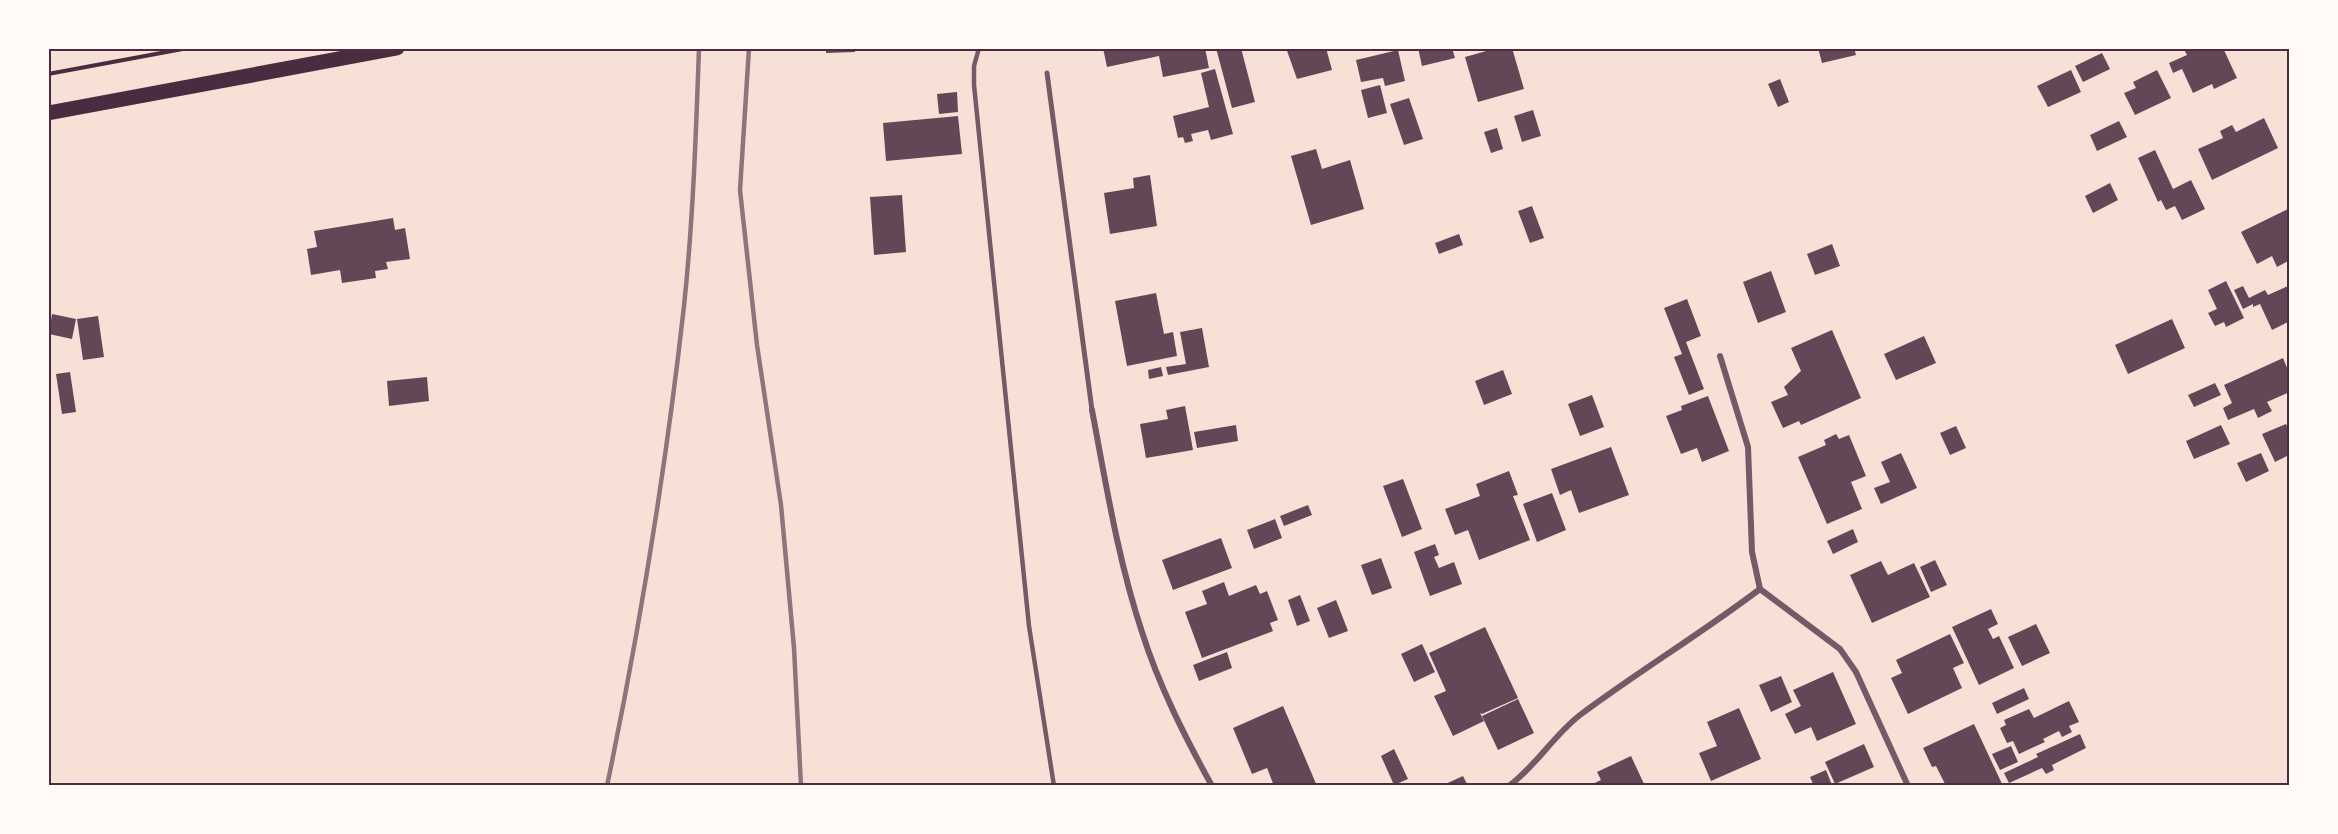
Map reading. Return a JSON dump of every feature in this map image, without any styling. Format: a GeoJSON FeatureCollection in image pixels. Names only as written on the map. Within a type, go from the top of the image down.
{"type":"FeatureCollection","features":[{"type":"Feature","properties":{"kind":"main road"},"geometry":{"type":"LineString","coordinates":[[48,113],[397,48]]}},
{"type":"Feature","properties":{"kind":"street"},"geometry":{"type":"LineString","coordinates":[[1047,73],[1092,410],[1111,516],[1142,633],[1164,690],[1212,786]]}},
{"type":"Feature","properties":{"kind":"street"},"geometry":{"type":"LineString","coordinates":[[1720,357],[1748,447],[1752,552],[1760,589],[1840,649],[1856,672],[1908,786]]}},
{"type":"Feature","properties":{"kind":"street"},"geometry":{"type":"LineString","coordinates":[[1509,786],[1523,776],[1557,736],[1579,716],[1760,589]]}},
{"type":"Feature","properties":{"kind":"lane"},"geometry":{"type":"LineString","coordinates":[[979,48],[974,66],[974,85],[1029,626],[1054,786]]}},
{"type":"Feature","properties":{"kind":"path"},"geometry":{"type":"LineString","coordinates":[[48,74],[188,48]]}},
{"type":"Feature","properties":{"kind":"building"},"geometry":{"type":"Polygon","coordinates":[[[826,48],[855,48],[855,52],[826,53],[826,48]]]}},
{"type":"Feature","properties":{"kind":"building"},"geometry":{"type":"Polygon","coordinates":[[[1103,48],[1205,48],[1209,68],[1163,77],[1159,56],[1107,67],[1103,48]]]}},
{"type":"Feature","properties":{"kind":"building"},"geometry":{"type":"Polygon","coordinates":[[[1216,48],[1241,48],[1255,102],[1232,108],[1216,48]]]}},
{"type":"Feature","properties":{"kind":"building"},"geometry":{"type":"Polygon","coordinates":[[[1286,48],[1326,48],[1332,70],[1297,79],[1286,48]]]}},
{"type":"Feature","properties":{"kind":"building"},"geometry":{"type":"Polygon","coordinates":[[[1418,48],[1452,48],[1455,58],[1422,66],[1418,48]]]}},
{"type":"Feature","properties":{"kind":"building"},"geometry":{"type":"Polygon","coordinates":[[[1504,48],[1505,51],[1512,48],[1524,89],[1478,102],[1465,57],[1504,48]]]}},
{"type":"Feature","properties":{"kind":"building"},"geometry":{"type":"Polygon","coordinates":[[[1818,48],[1854,48],[1856,55],[1822,63],[1818,48]]]}},
{"type":"Feature","properties":{"kind":"building"},"geometry":{"type":"Polygon","coordinates":[[[2183,48],[2223,48],[2237,78],[2214,89],[2212,84],[2193,93],[2182,69],[2173,73],[2169,63],[2187,55],[2183,48]]]}},
{"type":"Feature","properties":{"kind":"building"},"geometry":{"type":"Polygon","coordinates":[[[1398,50],[1405,81],[1385,86],[1383,78],[1361,82],[1356,60],[1398,50]]]}},
{"type":"Feature","properties":{"kind":"building"},"geometry":{"type":"Polygon","coordinates":[[[2102,53],[2110,69],[2083,82],[2075,66],[2102,53]]]}},
{"type":"Feature","properties":{"kind":"building"},"geometry":{"type":"Polygon","coordinates":[[[1215,69],[1233,134],[1211,140],[1208,130],[1191,134],[1193,141],[1185,143],[1183,137],[1178,138],[1173,116],[1209,107],[1201,73],[1215,69]]]}},
{"type":"Feature","properties":{"kind":"building"},"geometry":{"type":"Polygon","coordinates":[[[2071,70],[2081,92],[2048,107],[2037,86],[2071,70]]]}},
{"type":"Feature","properties":{"kind":"building"},"geometry":{"type":"Polygon","coordinates":[[[2157,70],[2171,98],[2135,115],[2124,93],[2136,88],[2133,82],[2157,70]]]}},
{"type":"Feature","properties":{"kind":"building"},"geometry":{"type":"Polygon","coordinates":[[[1780,79],[1789,102],[1778,107],[1768,84],[1780,79]]]}},
{"type":"Feature","properties":{"kind":"building"},"geometry":{"type":"Polygon","coordinates":[[[1380,85],[1387,113],[1368,118],[1361,90],[1380,85]]]}},
{"type":"Feature","properties":{"kind":"building"},"geometry":{"type":"Polygon","coordinates":[[[957,92],[958,112],[939,114],[937,94],[957,92]]]}},
{"type":"Feature","properties":{"kind":"building"},"geometry":{"type":"Polygon","coordinates":[[[1409,98],[1423,139],[1404,145],[1390,104],[1409,98]]]}},
{"type":"Feature","properties":{"kind":"building"},"geometry":{"type":"Polygon","coordinates":[[[1533,110],[1541,136],[1522,142],[1514,116],[1533,110]]]}},
{"type":"Feature","properties":{"kind":"building"},"geometry":{"type":"Polygon","coordinates":[[[958,116],[962,154],[886,161],[883,123],[958,116]]]}},
{"type":"Feature","properties":{"kind":"building"},"geometry":{"type":"Polygon","coordinates":[[[2264,118],[2278,148],[2212,180],[2198,149],[2223,138],[2220,131],[2232,125],[2236,132],[2264,118]]]}},
{"type":"Feature","properties":{"kind":"building"},"geometry":{"type":"Polygon","coordinates":[[[2119,121],[2127,137],[2097,151],[2090,135],[2119,121]]]}},
{"type":"Feature","properties":{"kind":"building"},"geometry":{"type":"Polygon","coordinates":[[[1497,128],[1503,149],[1491,153],[1484,132],[1497,128]]]}},
{"type":"Feature","properties":{"kind":"building"},"geometry":{"type":"Polygon","coordinates":[[[1316,149],[1322,169],[1350,160],[1364,209],[1311,225],[1291,156],[1316,149]]]}},
{"type":"Feature","properties":{"kind":"building"},"geometry":{"type":"Polygon","coordinates":[[[2155,150],[2173,189],[2191,180],[2205,209],[2182,220],[2175,206],[2166,210],[2161,200],[2158,202],[2138,158],[2155,150]]]}},
{"type":"Feature","properties":{"kind":"building"},"geometry":{"type":"Polygon","coordinates":[[[1150,175],[1157,226],[1110,234],[1104,193],[1134,188],[1133,178],[1150,175]]]}},
{"type":"Feature","properties":{"kind":"building"},"geometry":{"type":"Polygon","coordinates":[[[2110,183],[2118,200],[2093,213],[2085,196],[2110,183]]]}},
{"type":"Feature","properties":{"kind":"building"},"geometry":{"type":"Polygon","coordinates":[[[902,195],[906,252],[874,255],[870,197],[902,195]]]}},
{"type":"Feature","properties":{"kind":"building"},"geometry":{"type":"Polygon","coordinates":[[[1532,206],[1544,238],[1530,243],[1518,211],[1532,206]]]}},
{"type":"Feature","properties":{"kind":"building"},"geometry":{"type":"Polygon","coordinates":[[[2290,208],[2290,260],[2277,267],[2272,256],[2257,264],[2241,232],[2290,208]]]}},
{"type":"Feature","properties":{"kind":"building"},"geometry":{"type":"Polygon","coordinates":[[[393,218],[395,230],[405,228],[410,259],[386,262],[388,269],[375,271],[376,278],[342,283],[340,270],[311,275],[307,249],[317,247],[314,231],[393,218]]]}},
{"type":"Feature","properties":{"kind":"building"},"geometry":{"type":"Polygon","coordinates":[[[1459,234],[1463,245],[1439,254],[1435,243],[1459,234]]]}},
{"type":"Feature","properties":{"kind":"building"},"geometry":{"type":"Polygon","coordinates":[[[1832,244],[1840,266],[1815,275],[1807,254],[1832,244]]]}},
{"type":"Feature","properties":{"kind":"building"},"geometry":{"type":"Polygon","coordinates":[[[1771,271],[1786,312],[1758,323],[1743,282],[1771,271]]]}},
{"type":"Feature","properties":{"kind":"building"},"geometry":{"type":"Polygon","coordinates":[[[2226,281],[2244,318],[2226,327],[2224,322],[2215,326],[2208,313],[2217,309],[2208,290],[2226,281]]]}},
{"type":"Feature","properties":{"kind":"building"},"geometry":{"type":"Polygon","coordinates":[[[2290,285],[2290,321],[2272,330],[2260,304],[2253,307],[2253,304],[2243,309],[2234,290],[2243,286],[2249,298],[2265,290],[2268,295],[2290,285]]]}},
{"type":"Feature","properties":{"kind":"building"},"geometry":{"type":"Polygon","coordinates":[[[1156,293],[1164,334],[1173,332],[1177,356],[1127,366],[1115,301],[1156,293]]]}},
{"type":"Feature","properties":{"kind":"building"},"geometry":{"type":"Polygon","coordinates":[[[1687,299],[1701,336],[1686,342],[1704,389],[1689,395],[1674,357],[1682,354],[1664,308],[1687,299]]]}},
{"type":"Feature","properties":{"kind":"building"},"geometry":{"type":"Polygon","coordinates":[[[52,314],[76,319],[72,339],[49,334],[52,314]]]}},
{"type":"Feature","properties":{"kind":"building"},"geometry":{"type":"Polygon","coordinates":[[[98,316],[104,357],[83,360],[77,319],[98,316]]]}},
{"type":"Feature","properties":{"kind":"building"},"geometry":{"type":"Polygon","coordinates":[[[2172,319],[2185,348],[2128,374],[2115,345],[2172,319]]]}},
{"type":"Feature","properties":{"kind":"building"},"geometry":{"type":"Polygon","coordinates":[[[1202,328],[1209,367],[1168,375],[1166,367],[1186,364],[1180,332],[1202,328]]]}},
{"type":"Feature","properties":{"kind":"building"},"geometry":{"type":"Polygon","coordinates":[[[1832,330],[1861,398],[1801,425],[1799,421],[1783,428],[1771,402],[1788,395],[1784,387],[1801,371],[1791,348],[1832,330]]]}},
{"type":"Feature","properties":{"kind":"building"},"geometry":{"type":"Polygon","coordinates":[[[1924,336],[1936,363],[1896,380],[1884,354],[1924,336]]]}},
{"type":"Feature","properties":{"kind":"building"},"geometry":{"type":"Polygon","coordinates":[[[2283,358],[2290,375],[2290,392],[2267,402],[2272,411],[2258,418],[2254,409],[2228,420],[2223,408],[2232,403],[2224,385],[2283,358]]]}},
{"type":"Feature","properties":{"kind":"building"},"geometry":{"type":"Polygon","coordinates":[[[1161,367],[1163,376],[1149,379],[1148,370],[1161,367]]]}},
{"type":"Feature","properties":{"kind":"building"},"geometry":{"type":"Polygon","coordinates":[[[1503,370],[1512,394],[1484,405],[1475,381],[1503,370]]]}},
{"type":"Feature","properties":{"kind":"building"},"geometry":{"type":"Polygon","coordinates":[[[70,372],[76,412],[62,414],[56,374],[70,372]]]}},
{"type":"Feature","properties":{"kind":"building"},"geometry":{"type":"Polygon","coordinates":[[[427,377],[429,401],[389,406],[387,381],[427,377]]]}},
{"type":"Feature","properties":{"kind":"building"},"geometry":{"type":"Polygon","coordinates":[[[2215,383],[2221,395],[2194,407],[2188,395],[2215,383]]]}},
{"type":"Feature","properties":{"kind":"building"},"geometry":{"type":"Polygon","coordinates":[[[1592,395],[1604,427],[1580,436],[1568,404],[1592,395]]]}},
{"type":"Feature","properties":{"kind":"building"},"geometry":{"type":"Polygon","coordinates":[[[1708,396],[1729,451],[1702,462],[1697,448],[1681,454],[1666,416],[1682,410],[1681,406],[1708,396]]]}},
{"type":"Feature","properties":{"kind":"building"},"geometry":{"type":"Polygon","coordinates":[[[1185,406],[1193,450],[1146,458],[1140,424],[1168,419],[1166,410],[1185,406]]]}},
{"type":"Feature","properties":{"kind":"building"},"geometry":{"type":"Polygon","coordinates":[[[2286,424],[2290,433],[2290,462],[2287,456],[2275,462],[2262,434],[2286,424]]]}},
{"type":"Feature","properties":{"kind":"building"},"geometry":{"type":"Polygon","coordinates":[[[1236,425],[1238,441],[1197,448],[1194,432],[1236,425]]]}},
{"type":"Feature","properties":{"kind":"building"},"geometry":{"type":"Polygon","coordinates":[[[2221,425],[2230,444],[2194,459],[2186,441],[2221,425]]]}},
{"type":"Feature","properties":{"kind":"building"},"geometry":{"type":"Polygon","coordinates":[[[1956,426],[1966,448],[1950,455],[1940,433],[1956,426]]]}},
{"type":"Feature","properties":{"kind":"building"},"geometry":{"type":"Polygon","coordinates":[[[1836,434],[1839,439],[1849,435],[1866,476],[1851,482],[1862,509],[1827,524],[1798,457],[1826,445],[1824,440],[1836,434]]]}},
{"type":"Feature","properties":{"kind":"building"},"geometry":{"type":"Polygon","coordinates":[[[1611,447],[1629,495],[1579,513],[1571,490],[1560,495],[1551,469],[1611,447]]]}},
{"type":"Feature","properties":{"kind":"building"},"geometry":{"type":"Polygon","coordinates":[[[1901,453],[1917,488],[1881,504],[1874,488],[1890,482],[1881,462],[1901,453]]]}},
{"type":"Feature","properties":{"kind":"building"},"geometry":{"type":"Polygon","coordinates":[[[2261,453],[2269,471],[2246,482],[2237,463],[2261,453]]]}},
{"type":"Feature","properties":{"kind":"building"},"geometry":{"type":"Polygon","coordinates":[[[1509,471],[1518,495],[1513,496],[1530,540],[1479,560],[1468,530],[1455,535],[1445,509],[1480,496],[1476,484],[1509,471]]]}},
{"type":"Feature","properties":{"kind":"building"},"geometry":{"type":"Polygon","coordinates":[[[1403,479],[1422,529],[1402,537],[1383,486],[1403,479]]]}},
{"type":"Feature","properties":{"kind":"building"},"geometry":{"type":"Polygon","coordinates":[[[1552,493],[1566,530],[1537,542],[1523,504],[1552,493]]]}},
{"type":"Feature","properties":{"kind":"building"},"geometry":{"type":"Polygon","coordinates":[[[1308,505],[1312,515],[1284,526],[1280,516],[1308,505]]]}},
{"type":"Feature","properties":{"kind":"building"},"geometry":{"type":"Polygon","coordinates":[[[1275,519],[1282,538],[1254,549],[1247,530],[1275,519]]]}},
{"type":"Feature","properties":{"kind":"building"},"geometry":{"type":"Polygon","coordinates":[[[1853,529],[1858,542],[1833,554],[1827,541],[1853,529]]]}},
{"type":"Feature","properties":{"kind":"building"},"geometry":{"type":"Polygon","coordinates":[[[1221,538],[1232,568],[1173,590],[1162,560],[1221,538]]]}},
{"type":"Feature","properties":{"kind":"building"},"geometry":{"type":"Polygon","coordinates":[[[1435,544],[1439,555],[1434,557],[1439,568],[1454,562],[1462,584],[1430,596],[1414,552],[1435,544]]]}},
{"type":"Feature","properties":{"kind":"building"},"geometry":{"type":"Polygon","coordinates":[[[1381,558],[1392,588],[1372,595],[1361,565],[1381,558]]]}},
{"type":"Feature","properties":{"kind":"building"},"geometry":{"type":"Polygon","coordinates":[[[1935,560],[1947,585],[1931,592],[1920,567],[1935,560]]]}},
{"type":"Feature","properties":{"kind":"building"},"geometry":{"type":"Polygon","coordinates":[[[1881,561],[1888,575],[1914,563],[1930,597],[1872,623],[1850,575],[1881,561]]]}},
{"type":"Feature","properties":{"kind":"building"},"geometry":{"type":"Polygon","coordinates":[[[1224,582],[1229,596],[1256,585],[1260,594],[1267,591],[1278,620],[1270,623],[1273,631],[1202,658],[1185,612],[1207,604],[1202,591],[1224,582]]]}},
{"type":"Feature","properties":{"kind":"building"},"geometry":{"type":"Polygon","coordinates":[[[1300,595],[1310,621],[1297,626],[1288,600],[1300,595]]]}},
{"type":"Feature","properties":{"kind":"building"},"geometry":{"type":"Polygon","coordinates":[[[1336,600],[1348,631],[1329,638],[1317,608],[1336,600]]]}},
{"type":"Feature","properties":{"kind":"building"},"geometry":{"type":"Polygon","coordinates":[[[1991,609],[1998,624],[1988,629],[1993,639],[1999,636],[2014,668],[1979,685],[1952,627],[1991,609]]]}},
{"type":"Feature","properties":{"kind":"building"},"geometry":{"type":"Polygon","coordinates":[[[2036,624],[2050,653],[2022,666],[2008,637],[2036,624]]]}},
{"type":"Feature","properties":{"kind":"building"},"geometry":{"type":"Polygon","coordinates":[[[1485,627],[1518,698],[1480,713],[1484,721],[1453,736],[1434,696],[1446,691],[1429,653],[1485,627]]]}},
{"type":"Feature","properties":{"kind":"building"},"geometry":{"type":"Polygon","coordinates":[[[1950,634],[1964,663],[1953,668],[1962,688],[1908,714],[1891,678],[1902,673],[1896,660],[1950,634]]]}},
{"type":"Feature","properties":{"kind":"building"},"geometry":{"type":"Polygon","coordinates":[[[1422,644],[1435,672],[1414,682],[1401,654],[1422,644]]]}},
{"type":"Feature","properties":{"kind":"building"},"geometry":{"type":"Polygon","coordinates":[[[1227,652],[1232,668],[1199,681],[1193,665],[1227,652]]]}},
{"type":"Feature","properties":{"kind":"building"},"geometry":{"type":"Polygon","coordinates":[[[1833,672],[1856,724],[1817,741],[1811,727],[1795,734],[1785,714],[1801,706],[1793,690],[1833,672]]]}},
{"type":"Feature","properties":{"kind":"building"},"geometry":{"type":"Polygon","coordinates":[[[1781,676],[1792,702],[1771,712],[1759,685],[1781,676]]]}},
{"type":"Feature","properties":{"kind":"building"},"geometry":{"type":"Polygon","coordinates":[[[2024,688],[2029,699],[1997,714],[1992,703],[2024,688]]]}},
{"type":"Feature","properties":{"kind":"building"},"geometry":{"type":"Polygon","coordinates":[[[1518,699],[1534,733],[1498,750],[1482,716],[1518,699]]]}},
{"type":"Feature","properties":{"kind":"building"},"geometry":{"type":"Polygon","coordinates":[[[2069,701],[2079,722],[2069,726],[2072,732],[2062,737],[2059,731],[2043,739],[2045,742],[2019,754],[2013,741],[2007,743],[2000,728],[2006,725],[2004,720],[2029,709],[2034,718],[2069,701]]]}},
{"type":"Feature","properties":{"kind":"building"},"geometry":{"type":"Polygon","coordinates":[[[1283,706],[1317,786],[1274,786],[1267,768],[1252,774],[1233,728],[1283,706]]]}},
{"type":"Feature","properties":{"kind":"building"},"geometry":{"type":"Polygon","coordinates":[[[1739,708],[1761,759],[1711,781],[1699,753],[1717,746],[1707,722],[1739,708]]]}},
{"type":"Feature","properties":{"kind":"building"},"geometry":{"type":"Polygon","coordinates":[[[1974,724],[2003,786],[1946,786],[1936,766],[1932,767],[1923,748],[1974,724]]]}},
{"type":"Feature","properties":{"kind":"building"},"geometry":{"type":"Polygon","coordinates":[[[2080,734],[2086,748],[2052,765],[2054,770],[2046,774],[2042,768],[2009,783],[2004,773],[2038,757],[2036,754],[2080,734]]]}},
{"type":"Feature","properties":{"kind":"building"},"geometry":{"type":"Polygon","coordinates":[[[1864,744],[1874,767],[1835,784],[1825,762],[1864,744]]]}},
{"type":"Feature","properties":{"kind":"building"},"geometry":{"type":"Polygon","coordinates":[[[2011,746],[2018,762],[2000,770],[1992,754],[2011,746]]]}},
{"type":"Feature","properties":{"kind":"building"},"geometry":{"type":"Polygon","coordinates":[[[1394,749],[1408,779],[1394,785],[1381,756],[1394,749]]]}},
{"type":"Feature","properties":{"kind":"building"},"geometry":{"type":"Polygon","coordinates":[[[1631,756],[1645,786],[1588,786],[1601,780],[1597,772],[1631,756]]]}},
{"type":"Feature","properties":{"kind":"building"},"geometry":{"type":"Polygon","coordinates":[[[1826,770],[1832,785],[1814,786],[1810,777],[1826,770]]]}},
{"type":"Feature","properties":{"kind":"building"},"geometry":{"type":"Polygon","coordinates":[[[1463,776],[1468,786],[1441,786],[1463,776]]]}},
{"type":"Feature","properties":{"kind":"railway"},"geometry":{"type":"LineString","coordinates":[[607,786],[651,547],[677,366],[690,242],[699,48]]}},
{"type":"Feature","properties":{"kind":"railway"},"geometry":{"type":"LineString","coordinates":[[749,48],[740,190],[757,345],[781,505],[794,648],[801,786]]}}]}
